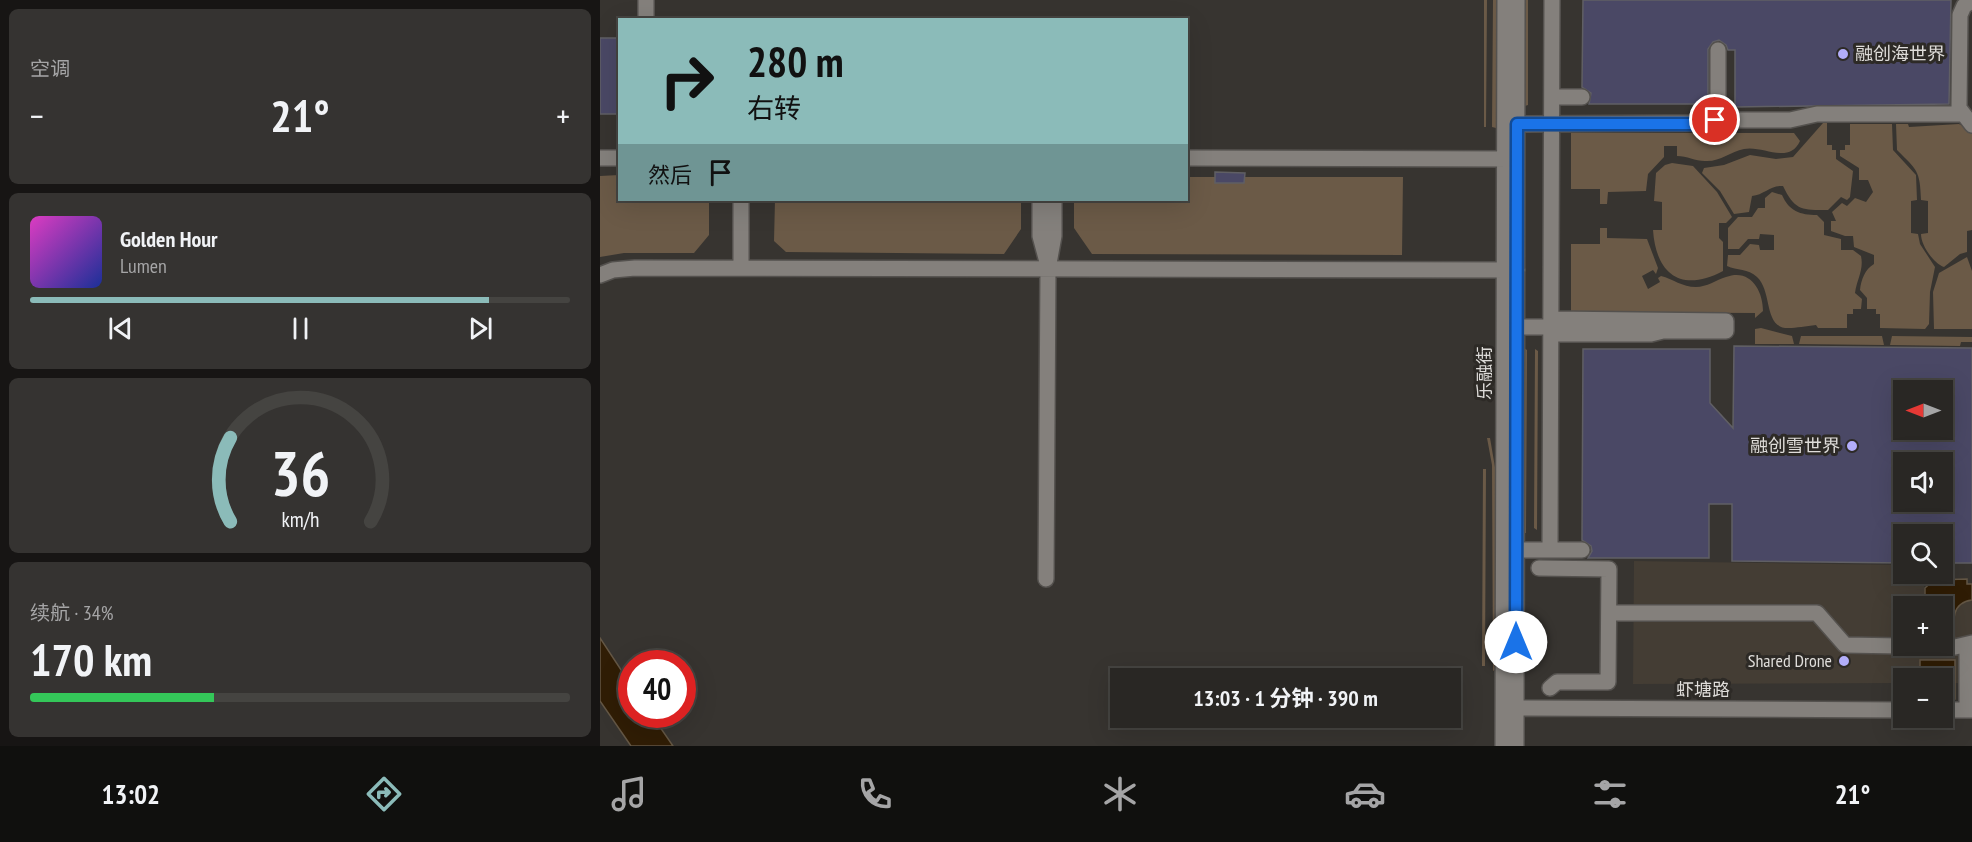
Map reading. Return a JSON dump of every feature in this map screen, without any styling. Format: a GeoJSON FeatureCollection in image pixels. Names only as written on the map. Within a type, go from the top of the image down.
{"type":"FeatureCollection","features":[{"type":"Feature","properties":{"kind":"street"},"geometry":{"type":"LineString","coordinates":[[645,0],[646,18]]}},
{"type":"Feature","properties":{"kind":"street","name":"乐融街"},"geometry":{"type":"LineString","coordinates":[[1505,0],[1511,159],[1510,709],[1516,746]]}},
{"type":"Feature","properties":{"kind":"street","name":"乐融街"},"geometry":{"type":"LineString","coordinates":[[1511,159],[1517,124],[1517,0]]}},
{"type":"Feature","properties":{"kind":"street"},"geometry":{"type":"LineString","coordinates":[[1550,550],[1552,0]]}},
{"type":"Feature","properties":{"kind":"street"},"geometry":{"type":"LineString","coordinates":[[1967,119],[1959,108],[1960,15],[1965,6],[1972,1]]}},
{"type":"Feature","properties":{"kind":"street"},"geometry":{"type":"LineString","coordinates":[[1715,120],[1718,112],[1718,50]]}},
{"type":"Feature","properties":{"kind":"street"},"geometry":{"type":"LineString","coordinates":[[1552,97],[1582,97]]}},
{"type":"Feature","properties":{"kind":"street"},"geometry":{"type":"LineString","coordinates":[[1517,124],[1708,124],[1715,120],[1791,120],[1816,114],[1967,119]]}},
{"type":"Feature","properties":{"kind":"street"},"geometry":{"type":"LineString","coordinates":[[600,159],[618,158]]}},
{"type":"Feature","properties":{"kind":"street"},"geometry":{"type":"LineString","coordinates":[[1188,158],[1511,159]]}},
{"type":"Feature","properties":{"kind":"street"},"geometry":{"type":"LineString","coordinates":[[741,201],[741,268]]}},
{"type":"Feature","properties":{"kind":"street"},"geometry":{"type":"LineString","coordinates":[[1040,201],[1040,236],[1048,269]]}},
{"type":"Feature","properties":{"kind":"street"},"geometry":{"type":"LineString","coordinates":[[1046,579],[1048,269],[1054,236],[1054,201]]}},
{"type":"Feature","properties":{"kind":"street"},"geometry":{"type":"LineString","coordinates":[[600,275],[613,270],[634,268],[1511,270]]}},
{"type":"Feature","properties":{"kind":"street","name":"乐融街"},"geometry":{"type":"LineString","coordinates":[[1510,550],[1517,327],[1511,270]]}},
{"type":"Feature","properties":{"kind":"street"},"geometry":{"type":"LineString","coordinates":[[1517,327],[1726,321],[1726,331],[1663,331],[1651,334],[1551,327]]}},
{"type":"Feature","properties":{"kind":"street"},"geometry":{"type":"LineString","coordinates":[[1510,550],[1582,550]]}},
{"type":"Feature","properties":{"kind":"street"},"geometry":{"type":"LineString","coordinates":[[1539,568],[1609,569],[1608,682],[1557,682],[1550,688]]}},
{"type":"Feature","properties":{"kind":"street"},"geometry":{"type":"LineString","coordinates":[[1609,613],[1817,613],[1845,645],[1920,648],[1965,645],[1970,710],[1953,710]]}},
{"type":"Feature","properties":{"kind":"street","name":"乐融街"},"geometry":{"type":"LineString","coordinates":[[1503,746],[1510,709]]}},
{"type":"Feature","properties":{"kind":"street","name":"虾塘路"},"geometry":{"type":"LineString","coordinates":[[1510,709],[1893,710]]}},
{"type":"Feature","properties":{"kind":"shaded area"},"geometry":{"type":"Polygon","coordinates":[[[1484,0],[1487,0],[1486,127],[1484,127],[1484,0]]]}},
{"type":"Feature","properties":{"kind":"shaded area"},"geometry":{"type":"Polygon","coordinates":[[[1493,0],[1497,0],[1496,128],[1492,127],[1493,0]]]}},
{"type":"Feature","properties":{"kind":"shaded area"},"geometry":{"type":"Polygon","coordinates":[[[1524,0],[1528,0],[1528,105],[1525,106],[1524,0]]]}},
{"type":"Feature","properties":{"kind":"shaded area"},"geometry":{"type":"Polygon","coordinates":[[[1823,123],[1827,123],[1827,145],[1832,145],[1832,150],[1836,150],[1836,159],[1853,171],[1850,197],[1847,200],[1841,197],[1828,210],[1800,207],[1791,200],[1783,186],[1778,186],[1752,196],[1749,212],[1734,214],[1720,191],[1702,173],[1704,168],[1724,165],[1750,155],[1776,159],[1793,157],[1823,123]]]}},
{"type":"Feature","properties":{"kind":"shaded area"},"geometry":{"type":"Polygon","coordinates":[[[1850,124],[1892,124],[1893,150],[1916,175],[1917,200],[1911,201],[1911,233],[1918,234],[1920,244],[1935,267],[1930,292],[1929,324],[1925,329],[1880,328],[1880,314],[1876,314],[1876,309],[1867,309],[1867,298],[1860,290],[1864,275],[1874,264],[1874,255],[1854,247],[1853,236],[1831,231],[1831,221],[1836,221],[1832,212],[1842,203],[1847,206],[1855,198],[1866,202],[1873,192],[1868,180],[1859,180],[1859,168],[1840,156],[1840,150],[1845,150],[1845,145],[1850,145],[1850,124]]]}},
{"type":"Feature","properties":{"kind":"shaded area"},"geometry":{"type":"Polygon","coordinates":[[[1896,124],[1908,124],[1909,127],[1959,124],[1972,131],[1972,230],[1967,231],[1967,252],[1960,254],[1944,267],[1932,258],[1923,243],[1921,234],[1928,233],[1928,201],[1921,200],[1920,182],[1916,171],[1897,150],[1896,124]]]}},
{"type":"Feature","properties":{"kind":"shaded area"},"geometry":{"type":"Polygon","coordinates":[[[1571,133],[1794,133],[1800,141],[1789,152],[1751,148],[1710,161],[1677,156],[1677,146],[1664,146],[1664,157],[1648,174],[1646,191],[1608,192],[1607,204],[1600,204],[1600,189],[1571,189],[1571,133]]]}},
{"type":"Feature","properties":{"kind":"shaded area"},"geometry":{"type":"Polygon","coordinates":[[[1672,163],[1693,166],[1717,192],[1732,217],[1726,223],[1719,223],[1719,238],[1723,242],[1723,271],[1708,277],[1684,280],[1674,276],[1659,258],[1655,246],[1653,230],[1662,230],[1662,202],[1654,201],[1656,173],[1665,165],[1672,163]]]}},
{"type":"Feature","properties":{"kind":"shaded area"},"geometry":{"type":"Polygon","coordinates":[[[618,175],[618,201],[709,201],[709,235],[694,253],[624,253],[600,257],[600,176],[618,175]]]}},
{"type":"Feature","properties":{"kind":"shaded area"},"geometry":{"type":"Polygon","coordinates":[[[1188,177],[1403,177],[1402,255],[1092,254],[1074,228],[1074,201],[1188,201],[1188,177]]]}},
{"type":"Feature","properties":{"kind":"shaded area"},"geometry":{"type":"Polygon","coordinates":[[[1772,192],[1782,195],[1788,205],[1796,211],[1817,215],[1824,222],[1824,235],[1841,239],[1841,250],[1853,250],[1861,256],[1861,270],[1855,293],[1862,299],[1861,309],[1853,309],[1853,314],[1847,314],[1847,328],[1818,328],[1816,325],[1781,327],[1775,323],[1765,291],[1757,277],[1750,272],[1727,266],[1728,255],[1740,255],[1750,244],[1759,245],[1760,250],[1774,250],[1774,235],[1760,234],[1759,239],[1748,239],[1739,249],[1728,249],[1728,228],[1738,217],[1752,217],[1758,208],[1765,208],[1765,198],[1772,192]]]}},
{"type":"Feature","properties":{"kind":"shaded area"},"geometry":{"type":"Polygon","coordinates":[[[775,201],[1021,201],[1021,229],[1004,254],[786,252],[774,241],[775,201]]]}},
{"type":"Feature","properties":{"kind":"shaded area"},"geometry":{"type":"Polygon","coordinates":[[[1600,228],[1607,228],[1607,238],[1647,239],[1658,268],[1656,274],[1653,270],[1642,276],[1648,289],[1660,282],[1658,278],[1661,276],[1686,286],[1700,287],[1726,277],[1742,276],[1748,278],[1758,289],[1763,311],[1755,318],[1755,313],[1571,312],[1571,244],[1600,244],[1600,228]]]}},
{"type":"Feature","properties":{"kind":"shaded area"},"geometry":{"type":"Polygon","coordinates":[[[1967,257],[1972,271],[1972,329],[1934,329],[1933,292],[1939,273],[1967,257]]]}},
{"type":"Feature","properties":{"kind":"shaded area"},"geometry":{"type":"Polygon","coordinates":[[[1761,328],[1792,336],[1794,344],[1755,344],[1755,329],[1761,328]]]}},
{"type":"Feature","properties":{"kind":"shaded area"},"geometry":{"type":"Polygon","coordinates":[[[1801,336],[1882,336],[1884,345],[1799,344],[1801,336]]]}},
{"type":"Feature","properties":{"kind":"shaded area"},"geometry":{"type":"Polygon","coordinates":[[[1892,336],[1972,337],[1972,342],[1961,342],[1960,346],[1890,345],[1892,336]]]}},
{"type":"Feature","properties":{"kind":"shaded area"},"geometry":{"type":"Polygon","coordinates":[[[1524,348],[1527,350],[1526,533],[1523,533],[1524,348]]]}},
{"type":"Feature","properties":{"kind":"shaded area"},"geometry":{"type":"Polygon","coordinates":[[[1535,349],[1538,351],[1537,530],[1534,528],[1535,349]]]}},
{"type":"Feature","properties":{"kind":"shaded area"},"geometry":{"type":"Polygon","coordinates":[[[1487,438],[1490,438],[1496,473],[1496,669],[1493,671],[1492,465],[1487,438]]]}},
{"type":"Feature","properties":{"kind":"shaded area"},"geometry":{"type":"Polygon","coordinates":[[[1483,469],[1486,469],[1485,666],[1482,666],[1483,469]]]}},
{"type":"Feature","properties":{"kind":"shaded area"},"geometry":{"type":"Polygon","coordinates":[[[1634,561],[1893,565],[1893,584],[1924,584],[1924,596],[1893,596],[1893,656],[1953,656],[1953,596],[1972,596],[1972,683],[1953,683],[1953,668],[1893,668],[1893,683],[1633,684],[1634,561]]]}},
{"type":"Feature","properties":{"kind":"shaded area"},"geometry":{"type":"Polygon","coordinates":[[[1953,579],[1967,579],[1967,584],[1972,584],[1972,600],[1959,606],[1954,617],[1955,644],[1953,644],[1953,596],[1925,596],[1925,588],[1930,584],[1953,584],[1953,579]]]}},
{"type":"Feature","properties":{"kind":"shaded area"},"geometry":{"type":"Polygon","coordinates":[[[600,638],[618,665],[618,727],[600,701],[600,638]]]}},
{"type":"Feature","properties":{"kind":"shaded area"},"geometry":{"type":"Polygon","coordinates":[[[1920,660],[1955,660],[1955,699],[1953,699],[1953,668],[1920,668],[1920,660]]]}},
{"type":"Feature","properties":{"kind":"shaded area"},"geometry":{"type":"Polygon","coordinates":[[[619,728],[661,728],[673,746],[631,746],[619,728]]]}},
{"type":"Feature","properties":{"kind":"building","name":"融创海世界"},"geometry":{"type":"Polygon","coordinates":[[[1583,0],[1951,0],[1949,104],[1735,107],[1735,50],[1728,50],[1726,45],[1719,40],[1713,42],[1708,49],[1708,104],[1589,104],[1591,93],[1582,87],[1583,0]]]}},
{"type":"Feature","properties":{"kind":"building"},"geometry":{"type":"Polygon","coordinates":[[[600,38],[618,38],[618,114],[600,114],[600,38]]]}},
{"type":"Feature","properties":{"kind":"building"},"geometry":{"type":"Polygon","coordinates":[[[1215,172],[1245,173],[1244,183],[1215,183],[1215,172]]]}},
{"type":"Feature","properties":{"kind":"building"},"geometry":{"type":"Polygon","coordinates":[[[1734,346],[1972,348],[1972,563],[1953,563],[1953,524],[1893,524],[1893,563],[1732,561],[1732,504],[1709,504],[1709,558],[1588,558],[1592,551],[1591,546],[1582,540],[1583,349],[1710,349],[1710,403],[1733,428],[1734,346]]]}},
{"type":"Feature","properties":{"kind":"place","name":"融创海世界"},"geometry":{"type":"Point","coordinates":[1843,54]}},
{"type":"Feature","properties":{"kind":"place","name":"融创雪世界"},"geometry":{"type":"Point","coordinates":[1852,446]}},
{"type":"Feature","properties":{"kind":"place","name":"Shared Drone"},"geometry":{"type":"Point","coordinates":[1844,661]}},
{"type":"Feature","properties":{"kind":"route"},"geometry":{"type":"LineString","coordinates":[[1516,642],[1517,124],[1708,124],[1715,120]]}}]}
